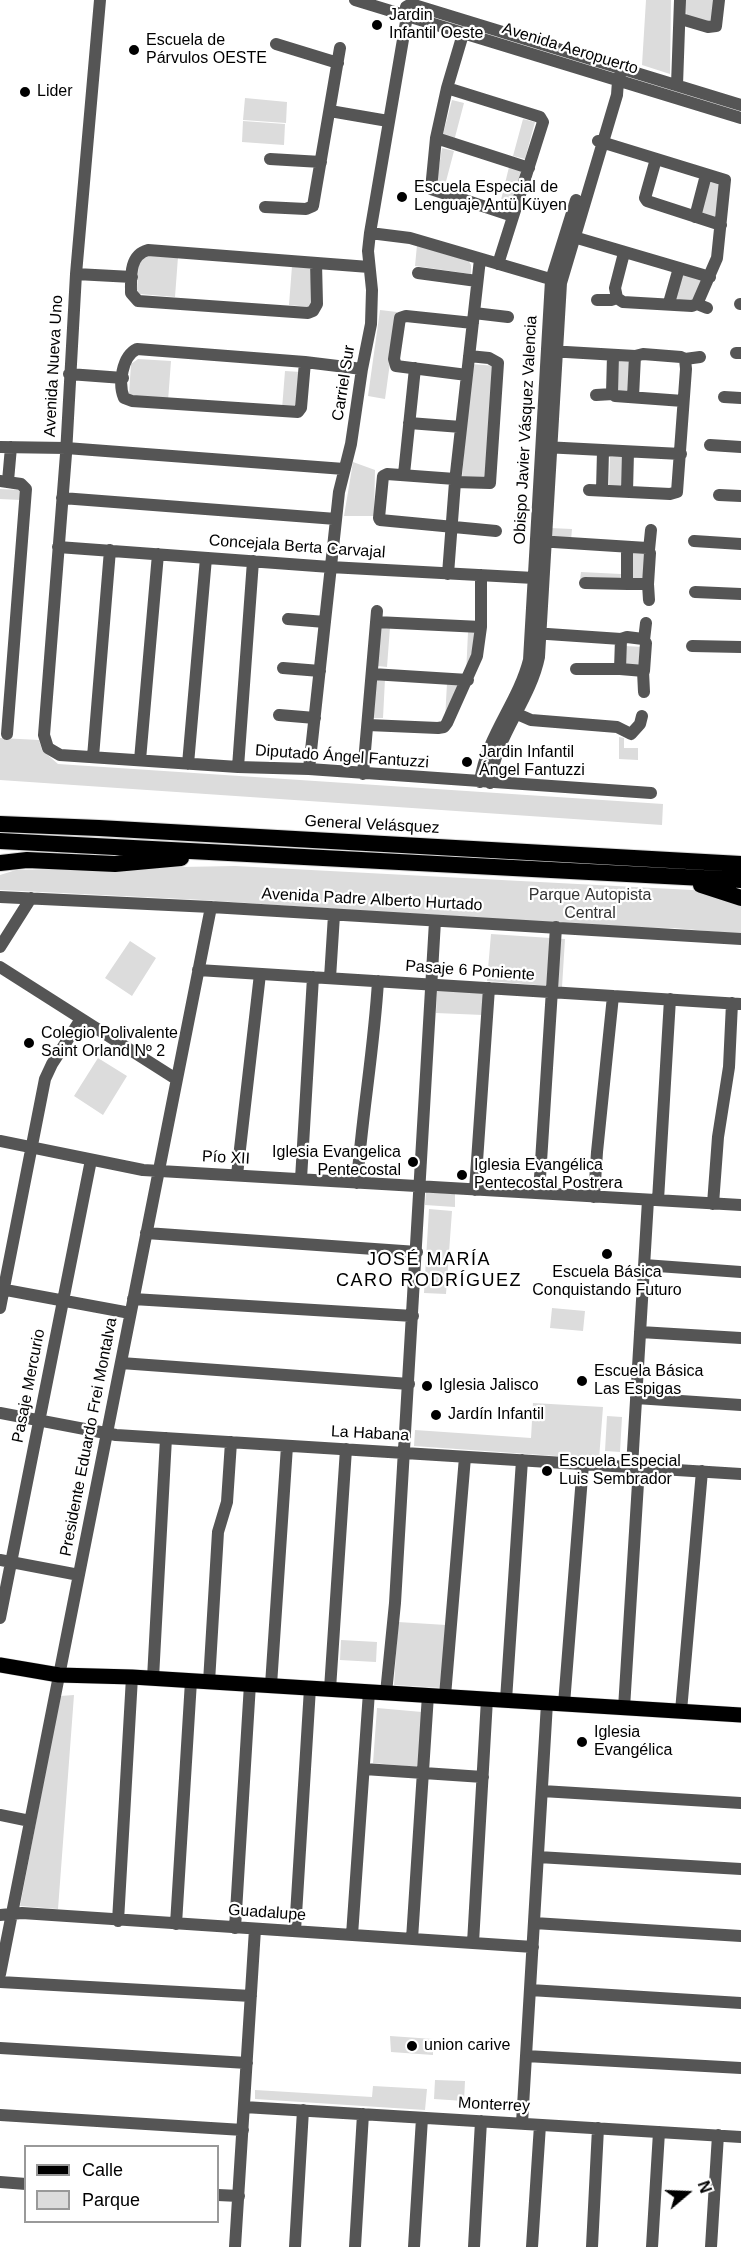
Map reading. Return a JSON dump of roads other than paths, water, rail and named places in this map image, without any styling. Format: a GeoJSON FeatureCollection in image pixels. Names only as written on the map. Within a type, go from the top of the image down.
{"type":"FeatureCollection","features":[{"type":"Feature","properties":{"kind":"highway"},"geometry":{"type":"LineString","coordinates":[[0,813],[99,828]]}},
{"type":"Feature","properties":{"kind":"highway","name":"General Velásquez"},"geometry":{"type":"LineString","coordinates":[[0,824],[741,864]]}},
{"type":"Feature","properties":{"kind":"highway"},"geometry":{"type":"LineString","coordinates":[[0,841],[741,880]]}},
{"type":"Feature","properties":{"kind":"highway"},"geometry":{"type":"LineString","coordinates":[[0,862],[27,860],[124,864],[244,853]]}},
{"type":"Feature","properties":{"kind":"highway"},"geometry":{"type":"LineString","coordinates":[[668,876],[741,898]]}},
{"type":"Feature","properties":{"kind":"main road"},"geometry":{"type":"LineString","coordinates":[[0,1665],[59,1674],[191,1680],[741,1715]]}},
{"type":"Feature","properties":{"kind":"street","name":"Avenida Nueva Uno"},"geometry":{"type":"LineString","coordinates":[[44,735],[66,448],[76,274],[100,0]]}},
{"type":"Feature","properties":{"kind":"street","name":"Avenida Aeropuerto"},"geometry":{"type":"LineString","coordinates":[[356,0],[390,11],[409,10],[622,68],[741,105]]}},
{"type":"Feature","properties":{"kind":"street"},"geometry":{"type":"LineString","coordinates":[[677,85],[680,0]]}},
{"type":"Feature","properties":{"kind":"street"},"geometry":{"type":"LineString","coordinates":[[681,19],[708,27],[716,26],[719,0]]}},
{"type":"Feature","properties":{"kind":"street","name":"Avenida Aeropuerto"},"geometry":{"type":"LineString","coordinates":[[409,10],[464,34],[741,118]]}},
{"type":"Feature","properties":{"kind":"street","name":"Carriel Sur"},"geometry":{"type":"LineString","coordinates":[[309,769],[336,519],[344,469],[351,444],[372,314],[368,251],[370,233],[409,10]]}},
{"type":"Feature","properties":{"kind":"street"},"geometry":{"type":"LineString","coordinates":[[464,34],[447,88],[436,138],[431,189],[513,216]]}},
{"type":"Feature","properties":{"kind":"street"},"geometry":{"type":"LineString","coordinates":[[276,44],[338,63]]}},
{"type":"Feature","properties":{"kind":"street"},"geometry":{"type":"LineString","coordinates":[[265,207],[311,208],[340,48]]}},
{"type":"Feature","properties":{"kind":"street","name":"Obispo Javier Vásquez Valencia"},"geometry":{"type":"LineString","coordinates":[[485,782],[487,751],[511,712],[527,666],[535,633],[556,281],[599,142],[612,88],[618,81],[622,68]]}},
{"type":"Feature","properties":{"kind":"street"},"geometry":{"type":"LineString","coordinates":[[447,88],[540,117],[543,123],[498,264]]}},
{"type":"Feature","properties":{"kind":"street"},"geometry":{"type":"LineString","coordinates":[[330,111],[388,121]]}},
{"type":"Feature","properties":{"kind":"street"},"geometry":{"type":"LineString","coordinates":[[436,138],[529,168]]}},
{"type":"Feature","properties":{"kind":"street"},"geometry":{"type":"LineString","coordinates":[[599,142],[706,175],[730,180],[717,258],[702,306],[623,302],[617,298],[615,288],[624,253]]}},
{"type":"Feature","properties":{"kind":"street"},"geometry":{"type":"LineString","coordinates":[[270,159],[321,162]]}},
{"type":"Feature","properties":{"kind":"street"},"geometry":{"type":"LineString","coordinates":[[656,159],[646,200],[721,225]]}},
{"type":"Feature","properties":{"kind":"street"},"geometry":{"type":"LineString","coordinates":[[695,217],[706,175]]}},
{"type":"Feature","properties":{"kind":"street"},"geometry":{"type":"LineString","coordinates":[[370,233],[411,238],[556,281]]}},
{"type":"Feature","properties":{"kind":"street"},"geometry":{"type":"LineString","coordinates":[[569,236],[710,277]]}},
{"type":"Feature","properties":{"kind":"street"},"geometry":{"type":"LineString","coordinates":[[316,263],[317,304],[313,312],[308,313],[138,301],[131,294],[136,257],[148,250],[369,267]]}},
{"type":"Feature","properties":{"kind":"street"},"geometry":{"type":"LineString","coordinates":[[448,574],[455,481],[480,259]]}},
{"type":"Feature","properties":{"kind":"street"},"geometry":{"type":"LineString","coordinates":[[669,303],[679,268]]}},
{"type":"Feature","properties":{"kind":"street"},"geometry":{"type":"LineString","coordinates":[[418,273],[477,281]]}},
{"type":"Feature","properties":{"kind":"street"},"geometry":{"type":"LineString","coordinates":[[76,274],[132,277]]}},
{"type":"Feature","properties":{"kind":"street"},"geometry":{"type":"LineString","coordinates":[[597,300],[617,298]]}},
{"type":"Feature","properties":{"kind":"street"},"geometry":{"type":"LineString","coordinates":[[466,375],[396,366],[394,359],[400,318],[406,316],[508,317]]}},
{"type":"Feature","properties":{"kind":"street"},"geometry":{"type":"LineString","coordinates":[[305,362],[301,408],[296,413],[127,400],[122,393],[128,356],[137,349],[305,362],[362,369]]}},
{"type":"Feature","properties":{"kind":"street"},"geometry":{"type":"LineString","coordinates":[[552,352],[635,356],[643,354],[684,359],[700,357]]}},
{"type":"Feature","properties":{"kind":"street"},"geometry":{"type":"LineString","coordinates":[[613,355],[613,394]]}},
{"type":"Feature","properties":{"kind":"street"},"geometry":{"type":"LineString","coordinates":[[469,356],[489,358],[498,363],[490,483],[398,473],[383,476],[378,514],[380,520],[496,531]]}},
{"type":"Feature","properties":{"kind":"street"},"geometry":{"type":"LineString","coordinates":[[633,397],[635,356]]}},
{"type":"Feature","properties":{"kind":"street"},"geometry":{"type":"LineString","coordinates":[[603,451],[595,490],[670,494],[677,492],[686,369],[684,359]]}},
{"type":"Feature","properties":{"kind":"street"},"geometry":{"type":"LineString","coordinates":[[398,473],[409,423],[416,368]]}},
{"type":"Feature","properties":{"kind":"street"},"geometry":{"type":"LineString","coordinates":[[69,374],[123,378]]}},
{"type":"Feature","properties":{"kind":"street"},"geometry":{"type":"LineString","coordinates":[[596,395],[613,394],[683,401]]}},
{"type":"Feature","properties":{"kind":"street"},"geometry":{"type":"LineString","coordinates":[[724,397],[741,398]]}},
{"type":"Feature","properties":{"kind":"street"},"geometry":{"type":"LineString","coordinates":[[409,423],[461,427]]}},
{"type":"Feature","properties":{"kind":"street"},"geometry":{"type":"LineString","coordinates":[[710,446],[741,447]]}},
{"type":"Feature","properties":{"kind":"street"},"geometry":{"type":"LineString","coordinates":[[7,734],[27,489],[24,485],[4,481],[5,447],[66,448],[344,469]]}},
{"type":"Feature","properties":{"kind":"street"},"geometry":{"type":"LineString","coordinates":[[547,447],[681,454]]}},
{"type":"Feature","properties":{"kind":"street"},"geometry":{"type":"LineString","coordinates":[[627,492],[628,452]]}},
{"type":"Feature","properties":{"kind":"street"},"geometry":{"type":"LineString","coordinates":[[718,495],[741,496]]}},
{"type":"Feature","properties":{"kind":"street"},"geometry":{"type":"LineString","coordinates":[[62,498],[336,519]]}},
{"type":"Feature","properties":{"kind":"street"},"geometry":{"type":"LineString","coordinates":[[649,600],[651,530]]}},
{"type":"Feature","properties":{"kind":"street"},"geometry":{"type":"LineString","coordinates":[[541,541],[649,550]]}},
{"type":"Feature","properties":{"kind":"street","name":"Obispo Javier Vásquez Valencia"},"geometry":{"type":"LineString","coordinates":[[535,633],[534,578],[541,541]]}},
{"type":"Feature","properties":{"kind":"street"},"geometry":{"type":"LineString","coordinates":[[694,541],[741,544]]}},
{"type":"Feature","properties":{"kind":"street","name":"Concejala Berta Carvajal"},"geometry":{"type":"LineString","coordinates":[[58,546],[330,567],[534,578]]}},
{"type":"Feature","properties":{"kind":"street"},"geometry":{"type":"LineString","coordinates":[[627,548],[628,584]]}},
{"type":"Feature","properties":{"kind":"street"},"geometry":{"type":"LineString","coordinates":[[93,757],[110,550]]}},
{"type":"Feature","properties":{"kind":"street"},"geometry":{"type":"LineString","coordinates":[[140,760],[158,554]]}},
{"type":"Feature","properties":{"kind":"street"},"geometry":{"type":"LineString","coordinates":[[188,764],[206,558]]}},
{"type":"Feature","properties":{"kind":"street"},"geometry":{"type":"LineString","coordinates":[[238,767],[253,561]]}},
{"type":"Feature","properties":{"kind":"street"},"geometry":{"type":"LineString","coordinates":[[368,725],[444,727],[468,680],[477,656],[481,627],[481,575]]}},
{"type":"Feature","properties":{"kind":"street"},"geometry":{"type":"LineString","coordinates":[[585,583],[648,584]]}},
{"type":"Feature","properties":{"kind":"street"},"geometry":{"type":"LineString","coordinates":[[695,592],[741,594]]}},
{"type":"Feature","properties":{"kind":"street"},"geometry":{"type":"LineString","coordinates":[[363,774],[376,616],[481,627]]}},
{"type":"Feature","properties":{"kind":"street"},"geometry":{"type":"LineString","coordinates":[[288,619],[325,622]]}},
{"type":"Feature","properties":{"kind":"street"},"geometry":{"type":"LineString","coordinates":[[644,692],[646,623]]}},
{"type":"Feature","properties":{"kind":"street"},"geometry":{"type":"LineString","coordinates":[[535,633],[621,639],[627,637],[644,640]]}},
{"type":"Feature","properties":{"kind":"street"},"geometry":{"type":"LineString","coordinates":[[620,669],[621,639]]}},
{"type":"Feature","properties":{"kind":"street"},"geometry":{"type":"LineString","coordinates":[[692,646],[741,647]]}},
{"type":"Feature","properties":{"kind":"street"},"geometry":{"type":"LineString","coordinates":[[282,668],[320,671]]}},
{"type":"Feature","properties":{"kind":"street"},"geometry":{"type":"LineString","coordinates":[[576,669],[643,671]]}},
{"type":"Feature","properties":{"kind":"street"},"geometry":{"type":"LineString","coordinates":[[372,674],[468,680]]}},
{"type":"Feature","properties":{"kind":"street"},"geometry":{"type":"LineString","coordinates":[[511,712],[537,721],[621,727],[631,734],[640,724],[642,716]]}},
{"type":"Feature","properties":{"kind":"street"},"geometry":{"type":"LineString","coordinates":[[279,715],[315,718]]}},
{"type":"Feature","properties":{"kind":"street","name":"Diputado Ángel Fantuzzi"},"geometry":{"type":"LineString","coordinates":[[44,735],[48,748],[57,754],[651,793]]}},
{"type":"Feature","properties":{"kind":"street","name":"Avenida Padre Alberto Hurtado"},"geometry":{"type":"LineString","coordinates":[[0,897],[211,907],[741,939]]}},
{"type":"Feature","properties":{"kind":"street"},"geometry":{"type":"LineString","coordinates":[[0,947],[32,898]]}},
{"type":"Feature","properties":{"kind":"street","name":"Presidente Eduardo Frei Montalva"},"geometry":{"type":"LineString","coordinates":[[0,1974],[6,1915],[30,1821],[211,907]]}},
{"type":"Feature","properties":{"kind":"street"},"geometry":{"type":"LineString","coordinates":[[330,978],[334,915]]}},
{"type":"Feature","properties":{"kind":"street"},"geometry":{"type":"LineString","coordinates":[[386,1693],[395,1603],[409,1384],[435,921]]}},
{"type":"Feature","properties":{"kind":"street"},"geometry":{"type":"LineString","coordinates":[[539,1193],[555,927]]}},
{"type":"Feature","properties":{"kind":"street"},"geometry":{"type":"LineString","coordinates":[[0,967],[176,1079]]}},
{"type":"Feature","properties":{"kind":"street","name":"Pasaje 6 Poniente"},"geometry":{"type":"LineString","coordinates":[[198,970],[737,1004]]}},
{"type":"Feature","properties":{"kind":"street"},"geometry":{"type":"LineString","coordinates":[[237,1175],[260,974]]}},
{"type":"Feature","properties":{"kind":"street"},"geometry":{"type":"LineString","coordinates":[[301,1179],[313,978]]}},
{"type":"Feature","properties":{"kind":"street"},"geometry":{"type":"LineString","coordinates":[[357,1183],[365,1095],[374,1040],[378,981]]}},
{"type":"Feature","properties":{"kind":"street"},"geometry":{"type":"LineString","coordinates":[[475,1190],[489,988]]}},
{"type":"Feature","properties":{"kind":"street"},"geometry":{"type":"LineString","coordinates":[[594,1197],[613,996]]}},
{"type":"Feature","properties":{"kind":"street"},"geometry":{"type":"LineString","coordinates":[[624,1707],[636,1398],[644,1265],[653,1200],[670,999]]}},
{"type":"Feature","properties":{"kind":"street"},"geometry":{"type":"LineString","coordinates":[[713,1204],[718,1137],[737,1004]]}},
{"type":"Feature","properties":{"kind":"street"},"geometry":{"type":"LineString","coordinates":[[0,1308],[46,1075],[81,1019]]}},
{"type":"Feature","properties":{"kind":"street","name":"Pío XII"},"geometry":{"type":"LineString","coordinates":[[0,1141],[138,1170],[741,1205]]}},
{"type":"Feature","properties":{"kind":"street","name":"Pasaje Mercurio"},"geometry":{"type":"LineString","coordinates":[[0,1618],[6,1561],[39,1420],[91,1160]]}},
{"type":"Feature","properties":{"kind":"street"},"geometry":{"type":"LineString","coordinates":[[146,1233],[417,1252]]}},
{"type":"Feature","properties":{"kind":"street"},"geometry":{"type":"LineString","coordinates":[[644,1265],[741,1272]]}},
{"type":"Feature","properties":{"kind":"street"},"geometry":{"type":"LineString","coordinates":[[2,1289],[130,1313]]}},
{"type":"Feature","properties":{"kind":"street"},"geometry":{"type":"LineString","coordinates":[[133,1299],[413,1316]]}},
{"type":"Feature","properties":{"kind":"street"},"geometry":{"type":"LineString","coordinates":[[640,1332],[741,1338]]}},
{"type":"Feature","properties":{"kind":"street"},"geometry":{"type":"LineString","coordinates":[[121,1363],[409,1384]]}},
{"type":"Feature","properties":{"kind":"street"},"geometry":{"type":"LineString","coordinates":[[636,1398],[741,1405]]}},
{"type":"Feature","properties":{"kind":"street","name":"La Habana"},"geometry":{"type":"LineString","coordinates":[[0,1413],[107,1434],[741,1474]]}},
{"type":"Feature","properties":{"kind":"street"},"geometry":{"type":"LineString","coordinates":[[153,1678],[166,1438]]}},
{"type":"Feature","properties":{"kind":"street"},"geometry":{"type":"LineString","coordinates":[[209,1682],[218,1532],[227,1502],[231,1442]]}},
{"type":"Feature","properties":{"kind":"street"},"geometry":{"type":"LineString","coordinates":[[271,1685],[287,1446]]}},
{"type":"Feature","properties":{"kind":"street"},"geometry":{"type":"LineString","coordinates":[[330,1689],[346,1449]]}},
{"type":"Feature","properties":{"kind":"street"},"geometry":{"type":"LineString","coordinates":[[445,1696],[465,1457]]}},
{"type":"Feature","properties":{"kind":"street"},"geometry":{"type":"LineString","coordinates":[[507,1700],[522,1460]]}},
{"type":"Feature","properties":{"kind":"street"},"geometry":{"type":"LineString","coordinates":[[564,1704],[583,1464]]}},
{"type":"Feature","properties":{"kind":"street"},"geometry":{"type":"LineString","coordinates":[[681,1711],[702,1471]]}},
{"type":"Feature","properties":{"kind":"street"},"geometry":{"type":"LineString","coordinates":[[6,1561],[79,1575]]}},
{"type":"Feature","properties":{"kind":"street"},"geometry":{"type":"LineString","coordinates":[[118,1921],[132,1677]]}},
{"type":"Feature","properties":{"kind":"street"},"geometry":{"type":"LineString","coordinates":[[176,1924],[191,1680]]}},
{"type":"Feature","properties":{"kind":"street"},"geometry":{"type":"LineString","coordinates":[[235,1928],[250,1684]]}},
{"type":"Feature","properties":{"kind":"street"},"geometry":{"type":"LineString","coordinates":[[295,1931],[310,1688]]}},
{"type":"Feature","properties":{"kind":"street"},"geometry":{"type":"LineString","coordinates":[[352,1935],[369,1692]]}},
{"type":"Feature","properties":{"kind":"street"},"geometry":{"type":"LineString","coordinates":[[412,1939],[428,1695]]}},
{"type":"Feature","properties":{"kind":"street"},"geometry":{"type":"LineString","coordinates":[[473,1943],[487,1699]]}},
{"type":"Feature","properties":{"kind":"street"},"geometry":{"type":"LineString","coordinates":[[522,2123],[547,1703]]}},
{"type":"Feature","properties":{"kind":"street"},"geometry":{"type":"LineString","coordinates":[[364,1769],[483,1777]]}},
{"type":"Feature","properties":{"kind":"street"},"geometry":{"type":"LineString","coordinates":[[542,1791],[741,1803]]}},
{"type":"Feature","properties":{"kind":"street"},"geometry":{"type":"LineString","coordinates":[[0,1815],[30,1821]]}},
{"type":"Feature","properties":{"kind":"street"},"geometry":{"type":"LineString","coordinates":[[538,1857],[741,1869]]}},
{"type":"Feature","properties":{"kind":"street","name":"Guadalupe"},"geometry":{"type":"LineString","coordinates":[[6,1915],[22,1913],[533,1947]]}},
{"type":"Feature","properties":{"kind":"street"},"geometry":{"type":"LineString","coordinates":[[534,1923],[741,1936]]}},
{"type":"Feature","properties":{"kind":"street"},"geometry":{"type":"LineString","coordinates":[[236,2247],[255,1929]]}},
{"type":"Feature","properties":{"kind":"street"},"geometry":{"type":"LineString","coordinates":[[0,1982],[251,1996]]}},
{"type":"Feature","properties":{"kind":"street"},"geometry":{"type":"LineString","coordinates":[[530,1990],[741,2003]]}},
{"type":"Feature","properties":{"kind":"street"},"geometry":{"type":"LineString","coordinates":[[0,2048],[247,2063]]}},
{"type":"Feature","properties":{"kind":"street"},"geometry":{"type":"LineString","coordinates":[[526,2056],[741,2068]]}},
{"type":"Feature","properties":{"kind":"street","name":"Monterrey"},"geometry":{"type":"LineString","coordinates":[[244,2107],[741,2136]]}},
{"type":"Feature","properties":{"kind":"street"},"geometry":{"type":"LineString","coordinates":[[295,2247],[303,2110]]}},
{"type":"Feature","properties":{"kind":"street"},"geometry":{"type":"LineString","coordinates":[[355,2247],[363,2114]]}},
{"type":"Feature","properties":{"kind":"street"},"geometry":{"type":"LineString","coordinates":[[0,2115],[243,2130]]}},
{"type":"Feature","properties":{"kind":"street"},"geometry":{"type":"LineString","coordinates":[[414,2247],[422,2118]]}},
{"type":"Feature","properties":{"kind":"street"},"geometry":{"type":"LineString","coordinates":[[474,2247],[482,2121]]}},
{"type":"Feature","properties":{"kind":"street"},"geometry":{"type":"LineString","coordinates":[[532,2247],[540,2124]]}},
{"type":"Feature","properties":{"kind":"street"},"geometry":{"type":"LineString","coordinates":[[592,2247],[598,2128]]}},
{"type":"Feature","properties":{"kind":"street"},"geometry":{"type":"LineString","coordinates":[[652,2247],[659,2132]]}},
{"type":"Feature","properties":{"kind":"street"},"geometry":{"type":"LineString","coordinates":[[711,2247],[718,2135]]}},
{"type":"Feature","properties":{"kind":"street"},"geometry":{"type":"LineString","coordinates":[[0,2182],[24,2184]]}},
{"type":"Feature","properties":{"kind":"street"},"geometry":{"type":"LineString","coordinates":[[219,2195],[239,2196]]}},
{"type":"Feature","properties":{"kind":"place","name":"Jardin Infantil Oeste"},"geometry":{"type":"Point","coordinates":[377,25]}},
{"type":"Feature","properties":{"kind":"place","name":"Escuela de Párvulos OESTE"},"geometry":{"type":"Point","coordinates":[134,50]}},
{"type":"Feature","properties":{"kind":"place","name":"Lider"},"geometry":{"type":"Point","coordinates":[25,92]}},
{"type":"Feature","properties":{"kind":"place","name":"Escuela Especial de Lenguaje Antü Küyen"},"geometry":{"type":"Point","coordinates":[402,197]}},
{"type":"Feature","properties":{"kind":"place","name":"Jardin Infantil Ángel Fantuzzi"},"geometry":{"type":"Point","coordinates":[467,762]}},
{"type":"Feature","properties":{"kind":"place","name":"Colegio Polivalente Saint Orland Nº 2"},"geometry":{"type":"Point","coordinates":[29,1043]}},
{"type":"Feature","properties":{"kind":"place","name":"Iglesia Evangelica Pentecostal"},"geometry":{"type":"Point","coordinates":[413,1162]}},
{"type":"Feature","properties":{"kind":"place","name":"Iglesia Evangélica Pentecostal Postrera"},"geometry":{"type":"Point","coordinates":[462,1175]}},
{"type":"Feature","properties":{"kind":"place","name":"Escuela Básica Conquistando Futuro"},"geometry":{"type":"Point","coordinates":[607,1254]}},
{"type":"Feature","properties":{"kind":"place","name":"Escuela Básica Las Espigas"},"geometry":{"type":"Point","coordinates":[582,1381]}},
{"type":"Feature","properties":{"kind":"place","name":"Iglesia Jalisco"},"geometry":{"type":"Point","coordinates":[427,1386]}},
{"type":"Feature","properties":{"kind":"place","name":"Jardín Infantil"},"geometry":{"type":"Point","coordinates":[436,1415]}},
{"type":"Feature","properties":{"kind":"place","name":"Escuela Especial Luis Sembrador"},"geometry":{"type":"Point","coordinates":[547,1471]}},
{"type":"Feature","properties":{"kind":"place","name":"Iglesia Evangélica"},"geometry":{"type":"Point","coordinates":[582,1742]}},
{"type":"Feature","properties":{"kind":"place","name":"union carive"},"geometry":{"type":"Point","coordinates":[412,2046]}},
{"type":"Feature","properties":{"kind":"district","name":"JOSÉ MARÍA CARO RODRÍGUEZ"},"geometry":{"type":"Point","coordinates":[429,1270]}},
{"type":"Feature","properties":{"kind":"park label","name":"Parque Autopista Central"},"geometry":{"type":"Point","coordinates":[590,905]}}]}
